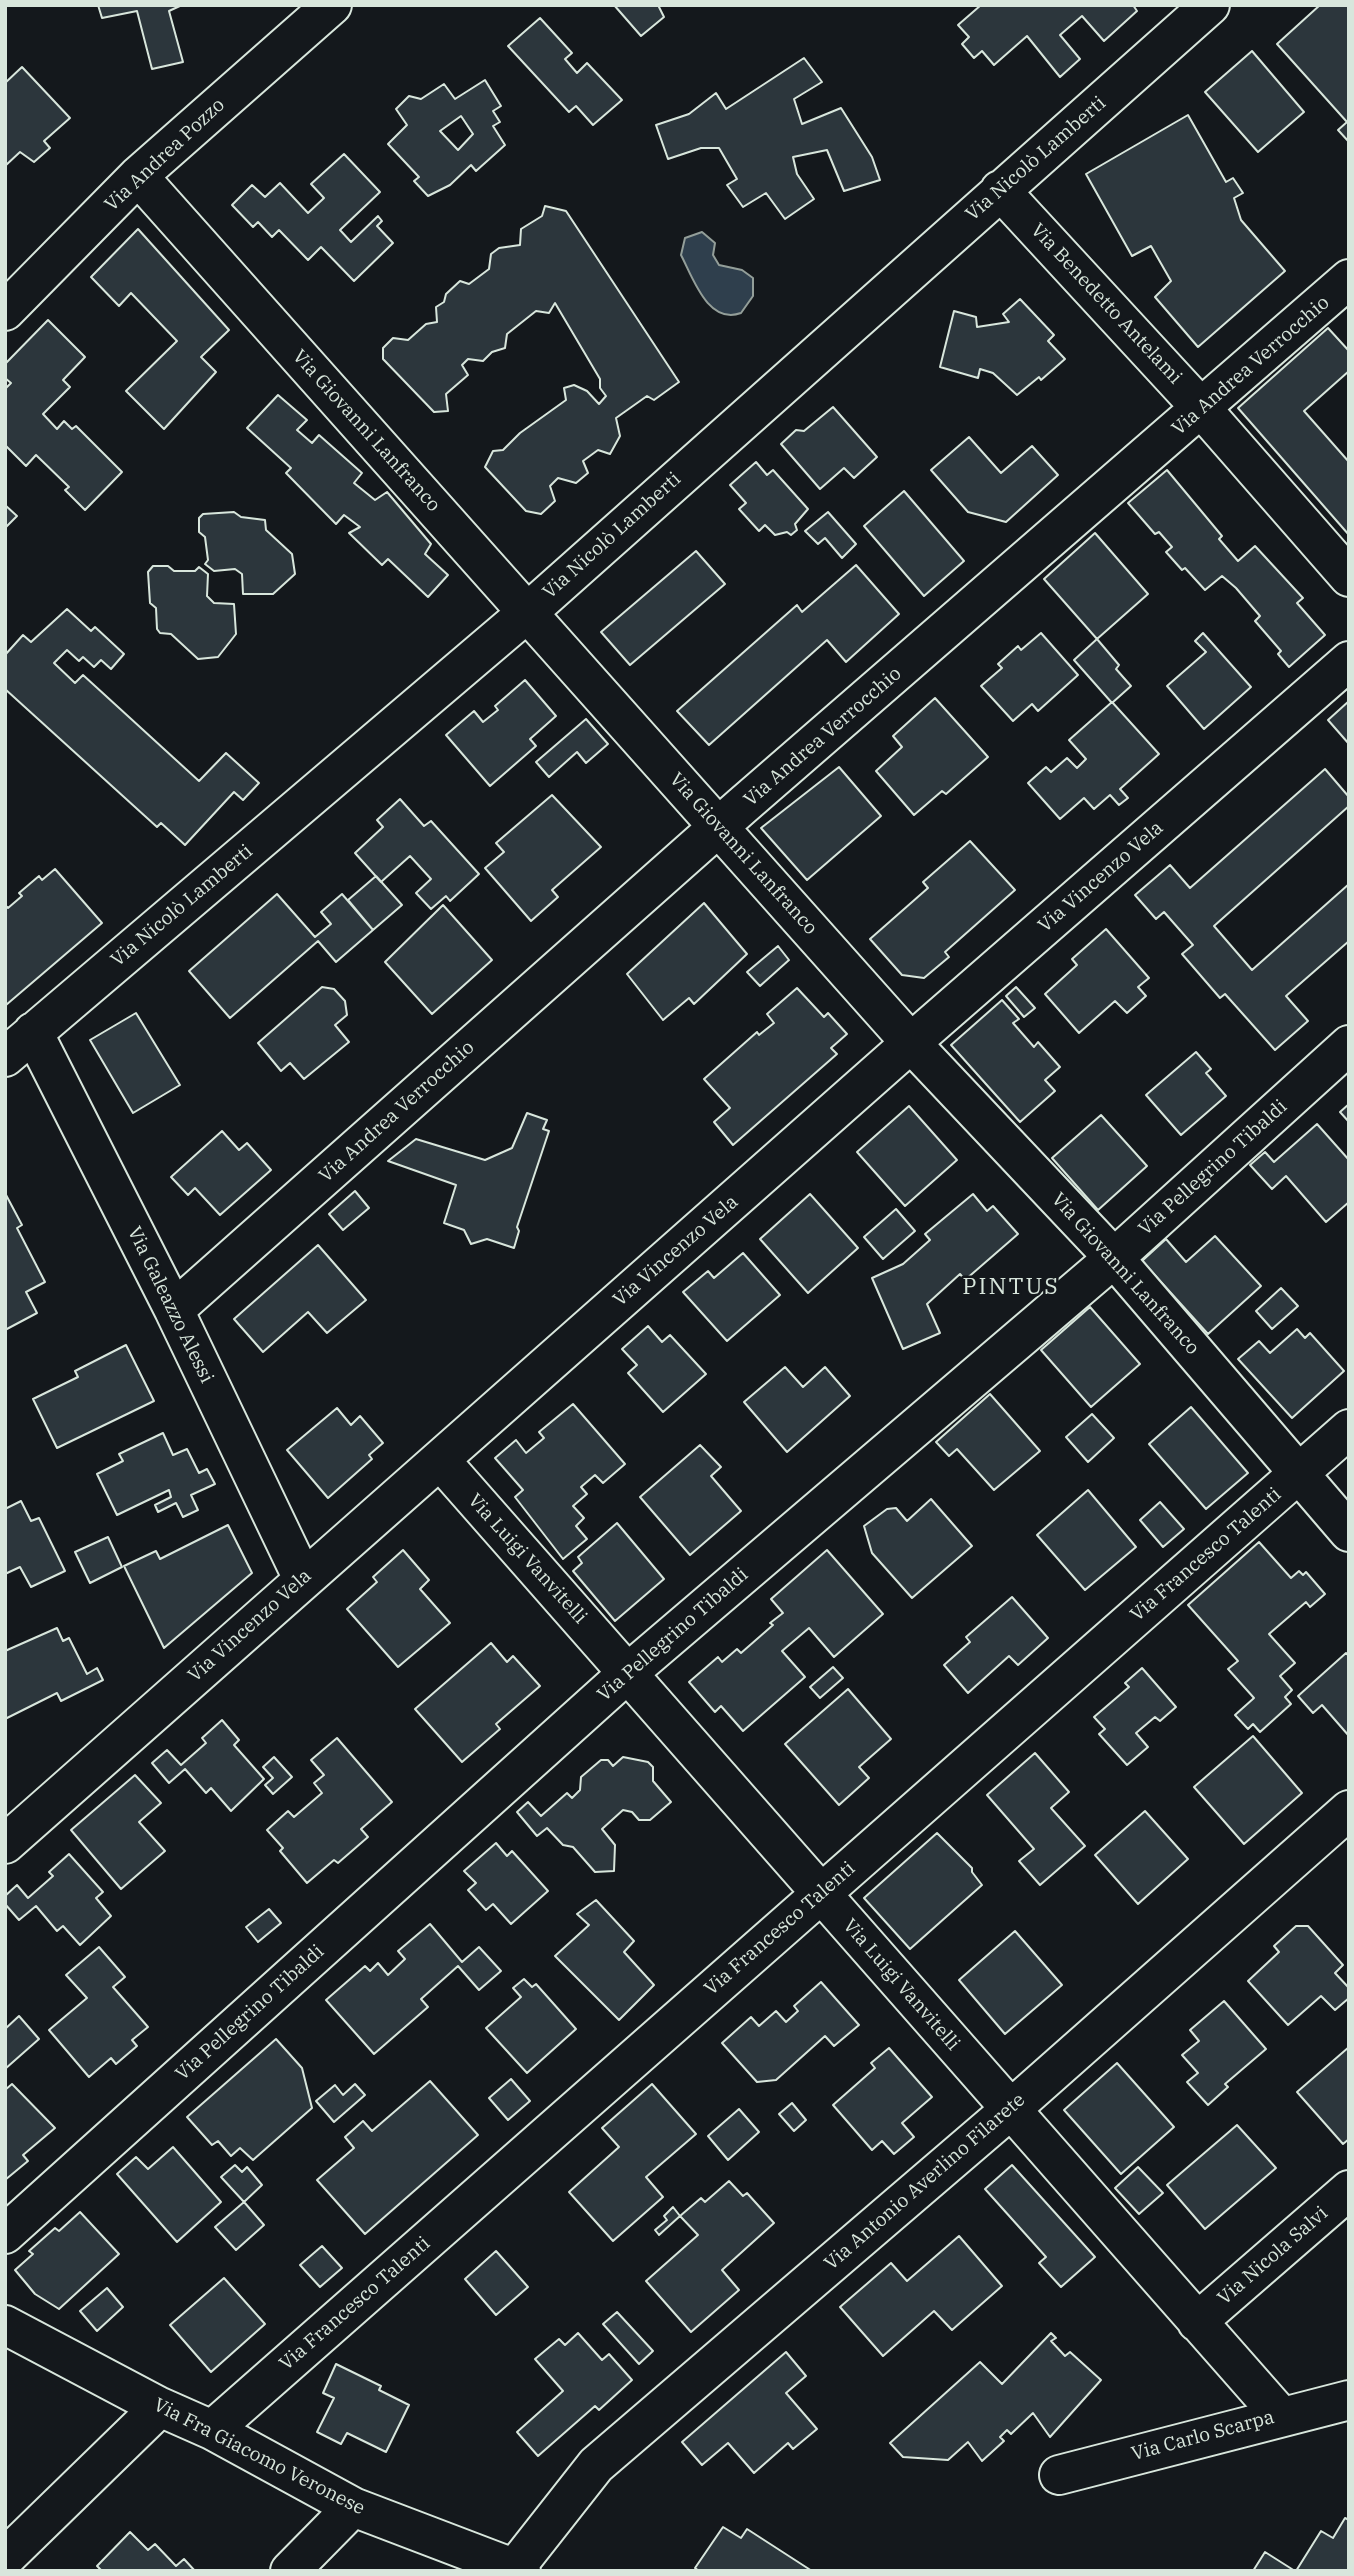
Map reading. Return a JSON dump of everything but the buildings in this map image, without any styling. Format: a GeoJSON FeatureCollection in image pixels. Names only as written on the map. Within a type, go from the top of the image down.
{"type":"FeatureCollection","features":[{"type":"Feature","properties":{"kind":"street","name":"Via Andrea Pozzo"},"geometry":{"type":"LineString","coordinates":[[5,311],[138,176],[332,5]]}},
{"type":"Feature","properties":{"kind":"street","name":"Via Nicolò Lamberti"},"geometry":{"type":"LineString","coordinates":[[5,1057],[528,612],[1210,5]]}},
{"type":"Feature","properties":{"kind":"street","name":"Via Giovanni Lanfranco"},"geometry":{"type":"LineString","coordinates":[[138,176],[911,1043],[1114,1258],[1349,1532]]}},
{"type":"Feature","properties":{"kind":"street","name":"Via Benedetto Antelami"},"geometry":{"type":"LineString","coordinates":[[1000,190],[1202,409],[1349,577]]}},
{"type":"Feature","properties":{"kind":"street","name":"Via Andrea Verrocchio"},"geometry":{"type":"LineString","coordinates":[[174,1310],[719,827],[1349,279]]}},
{"type":"Feature","properties":{"kind":"street","name":"Via Vincenzo Vela"},"geometry":{"type":"LineString","coordinates":[[10,1827],[440,1460],[911,1043],[1349,661]]}},
{"type":"Feature","properties":{"kind":"street","name":"Via Galeazzo Alessi"},"geometry":{"type":"LineString","coordinates":[[33,1032],[174,1310],[303,1579]]}},
{"type":"Feature","properties":{"kind":"street","name":"Via Pellegrino Tibaldi"},"geometry":{"type":"LineString","coordinates":[[5,2234],[629,1672],[1114,1258],[1349,1045]]}},
{"type":"Feature","properties":{"kind":"street","name":"Via Francesco Talenti"},"geometry":{"type":"LineString","coordinates":[[212,2430],[1349,1429]]}},
{"type":"Feature","properties":{"kind":"street","name":"Via Luigi Vanvitelli"},"geometry":{"type":"LineString","coordinates":[[440,1460],[1280,2415]]}},
{"type":"Feature","properties":{"kind":"street","name":"Via Antonio Averlino Filarete"},"geometry":{"type":"LineString","coordinates":[[518,2569],[596,2465],[1010,2110],[1349,1810]]}},
{"type":"Feature","properties":{"kind":"street","name":"Via Nicola Salvi"},"geometry":{"type":"LineString","coordinates":[[1197,2322],[1349,2190]]}},
{"type":"Feature","properties":{"kind":"street","name":"Via Fra Giacomo Veronese"},"geometry":{"type":"LineString","coordinates":[[5,2325],[160,2407],[212,2430],[353,2507],[518,2569]]}},
{"type":"Feature","properties":{"kind":"street","name":"Via Carlo Scarpa"},"geometry":{"type":"LineString","coordinates":[[1059,2475],[1280,2415],[1349,2400]]}},
{"type":"Feature","properties":{"kind":"street"},"geometry":{"type":"LineString","coordinates":[[5,2558],[160,2407]]}},
{"type":"Feature","properties":{"kind":"street"},"geometry":{"type":"LineString","coordinates":[[290,2571],[353,2507]]}},
{"type":"Feature","properties":{"kind":"water"},"geometry":{"type":"Polygon","coordinates":[[[702,232],[715,243],[713,255],[719,265],[742,270],[753,278],[753,296],[741,313],[729,315],[711,306],[703,297],[681,255],[685,238],[702,232]]]}},
{"type":"Feature","properties":{"kind":"district","name":"PINTUS"},"geometry":{"type":"Point","coordinates":[1011,1287]}}]}
